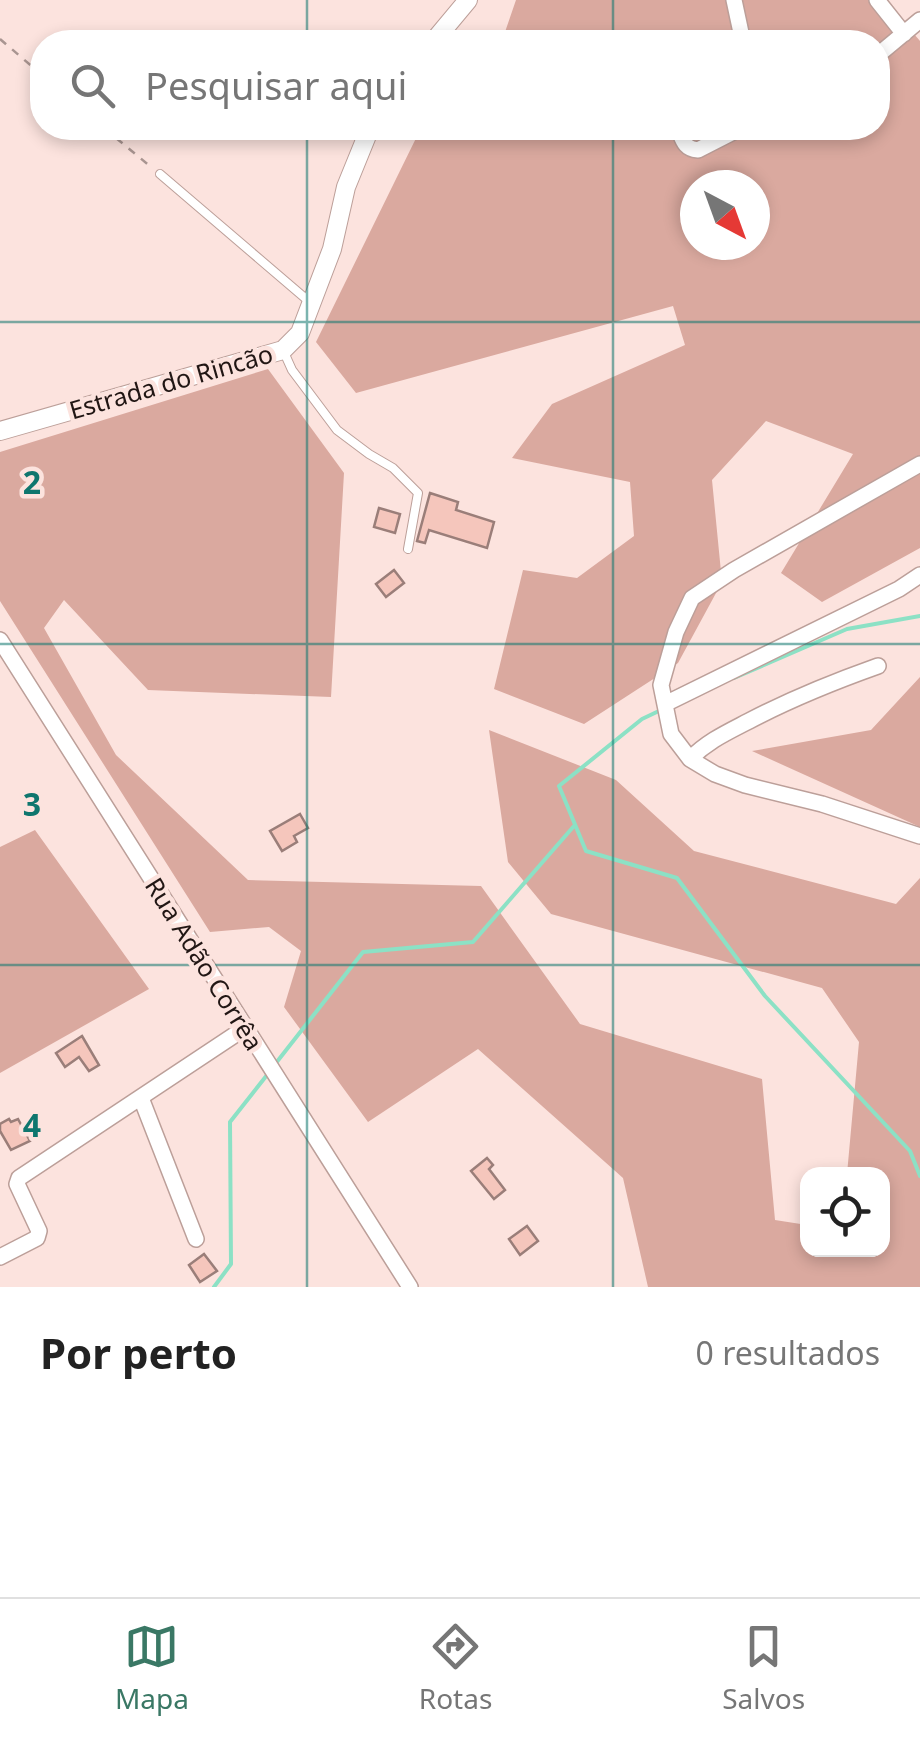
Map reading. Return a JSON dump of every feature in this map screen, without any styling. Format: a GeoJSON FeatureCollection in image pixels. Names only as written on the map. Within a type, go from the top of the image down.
{"type":"FeatureCollection","features":[{"type":"Feature","properties":{"kind":"street"},"geometry":{"type":"LineString","coordinates":[[443,30],[468,0]]}},
{"type":"Feature","properties":{"kind":"street"},"geometry":{"type":"LineString","coordinates":[[734,0],[741,30]]}},
{"type":"Feature","properties":{"kind":"street"},"geometry":{"type":"LineString","coordinates":[[876,0],[904,34]]}},
{"type":"Feature","properties":{"kind":"street"},"geometry":{"type":"LineString","coordinates":[[890,45],[920,20]]}},
{"type":"Feature","properties":{"kind":"street","name":"Estrada do Rincão"},"geometry":{"type":"LineString","coordinates":[[0,431],[283,350],[300,333],[312,304],[332,249],[346,188],[365,140]]}},
{"type":"Feature","properties":{"kind":"street"},"geometry":{"type":"LineString","coordinates":[[683,140],[691,149],[698,150],[718,140]]}},
{"type":"Feature","properties":{"kind":"street"},"geometry":{"type":"LineString","coordinates":[[920,464],[692,598],[676,632],[661,684],[671,734],[690,760],[745,785],[822,804],[920,836]]}},
{"type":"Feature","properties":{"kind":"street"},"geometry":{"type":"LineString","coordinates":[[664,704],[920,575]]}},
{"type":"Feature","properties":{"kind":"street","name":"Rua Adão Corrêa"},"geometry":{"type":"LineString","coordinates":[[0,640],[410,1287]]}},
{"type":"Feature","properties":{"kind":"street"},"geometry":{"type":"LineString","coordinates":[[690,760],[706,744],[789,700],[878,666]]}},
{"type":"Feature","properties":{"kind":"street"},"geometry":{"type":"LineString","coordinates":[[0,1257],[37,1238],[17,1184],[20,1178],[244,1028]]}},
{"type":"Feature","properties":{"kind":"street"},"geometry":{"type":"LineString","coordinates":[[141,1098],[196,1239]]}},
{"type":"Feature","properties":{"kind":"lane"},"geometry":{"type":"LineString","coordinates":[[160,174],[312,304]]}},
{"type":"Feature","properties":{"kind":"lane"},"geometry":{"type":"LineString","coordinates":[[283,350],[292,370],[337,430],[393,468],[418,493],[408,549]]}},
{"type":"Feature","properties":{"kind":"path"},"geometry":{"type":"LineString","coordinates":[[0,39],[30,65]]}},
{"type":"Feature","properties":{"kind":"path"},"geometry":{"type":"LineString","coordinates":[[119,140],[160,174]]}},
{"type":"Feature","properties":{"kind":"shaded area"},"geometry":{"type":"Polygon","coordinates":[[[516,0],[885,0],[920,41],[920,548],[822,602],[781,573],[853,454],[766,421],[712,480],[722,582],[678,663],[584,724],[494,689],[523,570],[577,578],[634,536],[630,482],[512,458],[552,404],[685,345],[673,306],[356,393],[316,342],[415,140],[890,140],[890,30],[506,30],[516,0]]]}},
{"type":"Feature","properties":{"kind":"shaded area"},"geometry":{"type":"Polygon","coordinates":[[[268,369],[344,473],[331,697],[148,690],[64,600],[44,628],[116,755],[248,880],[481,886],[580,1024],[762,1079],[775,1220],[800,1224],[800,1257],[890,1257],[890,1167],[848,1167],[859,1042],[822,988],[551,914],[508,862],[489,730],[616,780],[694,851],[896,904],[920,878],[920,1287],[648,1287],[623,1178],[478,1049],[368,1122],[284,1007],[301,951],[269,927],[210,932],[0,601],[0,452],[268,369]]]}},
{"type":"Feature","properties":{"kind":"shaded area"},"geometry":{"type":"Polygon","coordinates":[[[920,677],[920,827],[752,751],[871,730],[920,677]]]}},
{"type":"Feature","properties":{"kind":"shaded area"},"geometry":{"type":"Polygon","coordinates":[[[35,830],[149,989],[0,1073],[0,847],[35,830]]]}},
{"type":"Feature","properties":{"kind":"building"},"geometry":{"type":"Polygon","coordinates":[[[430,493],[458,502],[456,510],[494,522],[487,548],[429,530],[425,543],[417,541],[430,493]]]}},
{"type":"Feature","properties":{"kind":"building"},"geometry":{"type":"Polygon","coordinates":[[[379,508],[400,514],[395,533],[374,527],[379,508]]]}},
{"type":"Feature","properties":{"kind":"building"},"geometry":{"type":"Polygon","coordinates":[[[394,570],[404,583],[386,597],[376,584],[394,570]]]}},
{"type":"Feature","properties":{"kind":"building"},"geometry":{"type":"Polygon","coordinates":[[[300,814],[308,828],[294,836],[297,842],[282,851],[270,831],[300,814]]]}},
{"type":"Feature","properties":{"kind":"building"},"geometry":{"type":"Polygon","coordinates":[[[82,1036],[99,1065],[89,1071],[79,1057],[65,1067],[56,1053],[82,1036]]]}},
{"type":"Feature","properties":{"kind":"building"},"geometry":{"type":"Polygon","coordinates":[[[18,1119],[30,1141],[11,1150],[0,1131],[0,1124],[18,1119]]]}},
{"type":"Feature","properties":{"kind":"building"},"geometry":{"type":"Polygon","coordinates":[[[487,1158],[493,1165],[489,1169],[505,1190],[494,1199],[471,1171],[487,1158]]]}},
{"type":"Feature","properties":{"kind":"building"},"geometry":{"type":"Polygon","coordinates":[[[527,1226],[538,1241],[520,1255],[509,1239],[527,1226]]]}},
{"type":"Feature","properties":{"kind":"building"},"geometry":{"type":"Polygon","coordinates":[[[204,1254],[217,1271],[200,1282],[189,1265],[204,1254]]]}},
{"type":"Feature","properties":{"kind":"waterway"},"geometry":{"type":"LineString","coordinates":[[734,678],[847,629],[920,616]]}},
{"type":"Feature","properties":{"kind":"waterway"},"geometry":{"type":"LineString","coordinates":[[661,710],[642,719],[559,786],[586,851],[677,878],[765,996],[910,1151],[920,1176]]}},
{"type":"Feature","properties":{"kind":"waterway"},"geometry":{"type":"LineString","coordinates":[[276,1063],[363,952],[473,942],[574,826]]}},
{"type":"Feature","properties":{"kind":"waterway"},"geometry":{"type":"LineString","coordinates":[[214,1287],[231,1264],[230,1122],[267,1075]]}}]}
